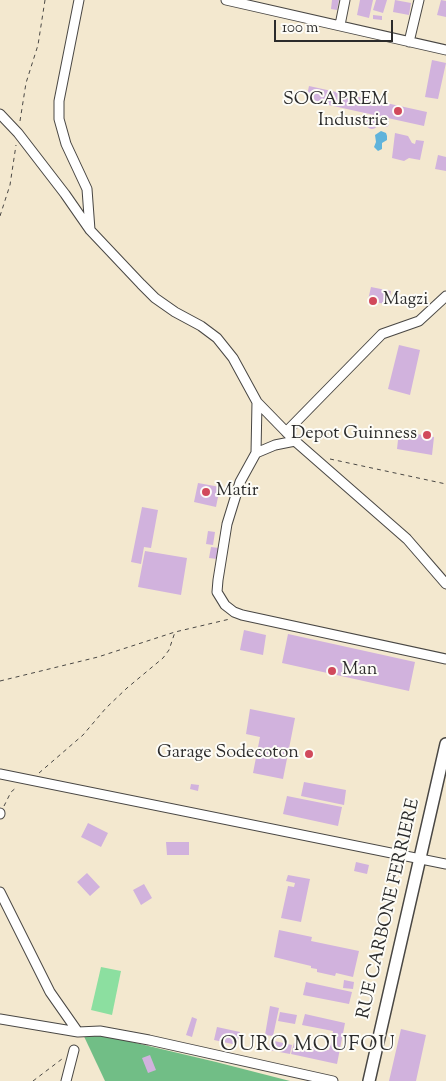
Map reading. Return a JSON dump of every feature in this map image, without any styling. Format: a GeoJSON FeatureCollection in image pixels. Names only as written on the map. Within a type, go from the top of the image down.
{"type":"FeatureCollection","features":[{"type":"Feature","properties":{"kind":"street"},"geometry":{"type":"LineString","coordinates":[[79,0],[59,102],[59,119],[66,144],[87,189],[90,230]]}},
{"type":"Feature","properties":{"kind":"street"},"geometry":{"type":"LineString","coordinates":[[226,0],[446,50]]}},
{"type":"Feature","properties":{"kind":"street"},"geometry":{"type":"LineString","coordinates":[[340,25],[345,0]]}},
{"type":"Feature","properties":{"kind":"street"},"geometry":{"type":"LineString","coordinates":[[409,42],[419,0]]}},
{"type":"Feature","properties":{"kind":"street"},"geometry":{"type":"LineString","coordinates":[[0,114],[18,134],[90,230],[155,298],[217,338],[233,358],[257,402],[295,441],[407,539],[446,584]]}},
{"type":"Feature","properties":{"kind":"street"},"geometry":{"type":"LineString","coordinates":[[286,432],[382,334],[419,321],[446,296]]}},
{"type":"Feature","properties":{"kind":"street"},"geometry":{"type":"LineString","coordinates":[[257,402],[256,453],[240,482],[227,524],[218,580],[217,592],[225,605],[242,615],[446,659]]}},
{"type":"Feature","properties":{"kind":"street"},"geometry":{"type":"LineString","coordinates":[[256,453],[275,445],[295,441]]}},
{"type":"Feature","properties":{"kind":"street","name":"RUE CARBONE FERRIERE"},"geometry":{"type":"LineString","coordinates":[[369,1081],[446,744]]}},
{"type":"Feature","properties":{"kind":"street"},"geometry":{"type":"LineString","coordinates":[[0,774],[446,864]]}},
{"type":"Feature","properties":{"kind":"street"},"geometry":{"type":"LineString","coordinates":[[0,892],[50,992],[78,1032]]}},
{"type":"Feature","properties":{"kind":"street"},"geometry":{"type":"LineString","coordinates":[[0,1019],[78,1032],[100,1030],[333,1081]]}},
{"type":"Feature","properties":{"kind":"street"},"geometry":{"type":"LineString","coordinates":[[66,1081],[74,1050]]}},
{"type":"Feature","properties":{"kind":"path"},"geometry":{"type":"LineString","coordinates":[[0,216],[10,184],[26,83],[38,46],[45,0]]}},
{"type":"Feature","properties":{"kind":"path"},"geometry":{"type":"LineString","coordinates":[[330,459],[446,484]]}},
{"type":"Feature","properties":{"kind":"path"},"geometry":{"type":"LineString","coordinates":[[0,681],[98,657],[176,632],[242,615]]}},
{"type":"Feature","properties":{"kind":"path"},"geometry":{"type":"LineString","coordinates":[[0,813],[15,788],[30,780],[83,735],[106,708],[163,658],[169,650],[176,632]]}},
{"type":"Feature","properties":{"kind":"path"},"geometry":{"type":"LineString","coordinates":[[33,1081],[74,1050]]}},
{"type":"Feature","properties":{"kind":"green space"},"geometry":{"type":"Polygon","coordinates":[[[101,967],[121,971],[112,1015],[91,1010],[101,967]]]}},
{"type":"Feature","properties":{"kind":"green space"},"geometry":{"type":"Polygon","coordinates":[[[81,1030],[216,1062],[290,1081],[105,1081],[81,1030]]]}},
{"type":"Feature","properties":{"kind":"water"},"geometry":{"type":"Polygon","coordinates":[[[381,131],[386,133],[387,140],[382,143],[382,149],[378,151],[374,147],[376,142],[375,135],[381,131]]]}},
{"type":"Feature","properties":{"kind":"building"},"geometry":{"type":"Polygon","coordinates":[[[332,0],[339,0],[337,10],[331,9],[332,0]]]}},
{"type":"Feature","properties":{"kind":"building"},"geometry":{"type":"Polygon","coordinates":[[[360,0],[373,0],[369,18],[357,15],[360,0]]]}},
{"type":"Feature","properties":{"kind":"building"},"geometry":{"type":"Polygon","coordinates":[[[376,0],[387,0],[383,13],[373,10],[376,0]]]}},
{"type":"Feature","properties":{"kind":"building"},"geometry":{"type":"Polygon","coordinates":[[[395,0],[411,3],[409,15],[393,12],[395,0]]]}},
{"type":"Feature","properties":{"kind":"building"},"geometry":{"type":"Polygon","coordinates":[[[441,0],[446,1],[446,17],[437,15],[441,0]]]}},
{"type":"Feature","properties":{"kind":"building"},"geometry":{"type":"Polygon","coordinates":[[[373,15],[382,16],[382,20],[373,19],[373,15]]]}},
{"type":"Feature","properties":{"kind":"building"},"geometry":{"type":"Polygon","coordinates":[[[432,60],[446,63],[438,99],[425,97],[432,60]]]}},
{"type":"Feature","properties":{"kind":"building"},"geometry":{"type":"Polygon","coordinates":[[[309,86],[427,112],[424,126],[306,100],[309,86]]]}},
{"type":"Feature","properties":{"kind":"building"},"geometry":{"type":"Polygon","coordinates":[[[372,117],[378,123],[372,129],[366,123],[372,117]]]}},
{"type":"Feature","properties":{"kind":"building"},"geometry":{"type":"Polygon","coordinates":[[[385,119],[389,123],[385,127],[381,123],[385,119]]]}},
{"type":"Feature","properties":{"kind":"building"},"geometry":{"type":"Polygon","coordinates":[[[395,133],[408,136],[412,143],[415,144],[416,140],[424,141],[420,160],[409,158],[404,161],[392,158],[395,133]]]}},
{"type":"Feature","properties":{"kind":"building"},"geometry":{"type":"Polygon","coordinates":[[[438,155],[446,157],[446,171],[435,169],[438,155]]]}},
{"type":"Feature","properties":{"kind":"building"},"geometry":{"type":"Polygon","coordinates":[[[371,287],[391,291],[388,305],[368,300],[371,287]]]}},
{"type":"Feature","properties":{"kind":"building"},"geometry":{"type":"Polygon","coordinates":[[[399,345],[420,350],[410,395],[388,389],[399,345]]]}},
{"type":"Feature","properties":{"kind":"building"},"geometry":{"type":"Polygon","coordinates":[[[399,431],[434,437],[432,455],[397,449],[399,431]]]}},
{"type":"Feature","properties":{"kind":"building"},"geometry":{"type":"Polygon","coordinates":[[[198,483],[220,487],[216,507],[194,502],[198,483]]]}},
{"type":"Feature","properties":{"kind":"building"},"geometry":{"type":"Polygon","coordinates":[[[142,507],[158,510],[151,548],[144,547],[141,564],[131,562],[142,507]]]}},
{"type":"Feature","properties":{"kind":"building"},"geometry":{"type":"Polygon","coordinates":[[[208,531],[215,532],[213,545],[206,544],[208,531]]]}},
{"type":"Feature","properties":{"kind":"building"},"geometry":{"type":"Polygon","coordinates":[[[211,547],[219,548],[217,559],[209,558],[211,547]]]}},
{"type":"Feature","properties":{"kind":"building"},"geometry":{"type":"Polygon","coordinates":[[[145,551],[187,558],[181,595],[138,587],[145,551]]]}},
{"type":"Feature","properties":{"kind":"building"},"geometry":{"type":"Polygon","coordinates":[[[244,630],[266,635],[263,655],[240,650],[244,630]]]}},
{"type":"Feature","properties":{"kind":"building"},"geometry":{"type":"Polygon","coordinates":[[[288,634],[415,662],[409,691],[282,663],[288,634]]]}},
{"type":"Feature","properties":{"kind":"building"},"geometry":{"type":"Polygon","coordinates":[[[250,709],[295,718],[283,779],[253,773],[260,737],[246,734],[250,709]]]}},
{"type":"Feature","properties":{"kind":"building"},"geometry":{"type":"Polygon","coordinates":[[[304,782],[346,790],[344,805],[301,796],[304,782]]]}},
{"type":"Feature","properties":{"kind":"building"},"geometry":{"type":"Polygon","coordinates":[[[191,784],[199,785],[198,791],[190,789],[191,784]]]}},
{"type":"Feature","properties":{"kind":"building"},"geometry":{"type":"Polygon","coordinates":[[[287,796],[342,807],[338,826],[283,814],[287,796]]]}},
{"type":"Feature","properties":{"kind":"building"},"geometry":{"type":"Polygon","coordinates":[[[88,823],[108,833],[101,847],[81,837],[88,823]]]}},
{"type":"Feature","properties":{"kind":"building"},"geometry":{"type":"Polygon","coordinates":[[[166,842],[189,842],[189,855],[167,855],[166,842]]]}},
{"type":"Feature","properties":{"kind":"building"},"geometry":{"type":"Polygon","coordinates":[[[356,862],[369,865],[367,874],[354,871],[356,862]]]}},
{"type":"Feature","properties":{"kind":"building"},"geometry":{"type":"Polygon","coordinates":[[[87,873],[100,887],[90,896],[77,882],[87,873]]]}},
{"type":"Feature","properties":{"kind":"building"},"geometry":{"type":"Polygon","coordinates":[[[288,875],[310,879],[301,922],[281,918],[288,886],[294,887],[295,883],[286,881],[288,875]]]}},
{"type":"Feature","properties":{"kind":"building"},"geometry":{"type":"Polygon","coordinates":[[[144,884],[152,898],[141,905],[133,890],[144,884]]]}},
{"type":"Feature","properties":{"kind":"building"},"geometry":{"type":"Polygon","coordinates":[[[279,930],[312,937],[311,941],[359,951],[353,977],[336,973],[335,976],[317,972],[317,969],[311,968],[311,966],[274,957],[279,930]]]}},
{"type":"Feature","properties":{"kind":"building"},"geometry":{"type":"Polygon","coordinates":[[[344,980],[354,982],[353,989],[343,988],[344,980]]]}},
{"type":"Feature","properties":{"kind":"building"},"geometry":{"type":"Polygon","coordinates":[[[306,982],[352,992],[349,1004],[303,995],[306,982]]]}},
{"type":"Feature","properties":{"kind":"building"},"geometry":{"type":"Polygon","coordinates":[[[270,1006],[279,1008],[273,1036],[265,1035],[270,1006]]]}},
{"type":"Feature","properties":{"kind":"building"},"geometry":{"type":"Polygon","coordinates":[[[280,1012],[297,1015],[295,1024],[278,1021],[280,1012]]]}},
{"type":"Feature","properties":{"kind":"building"},"geometry":{"type":"Polygon","coordinates":[[[305,1014],[345,1023],[337,1064],[291,1054],[294,1043],[329,1050],[333,1031],[302,1025],[305,1014]]]}},
{"type":"Feature","properties":{"kind":"building"},"geometry":{"type":"Polygon","coordinates":[[[192,1017],[197,1019],[192,1037],[186,1035],[192,1017]]]}},
{"type":"Feature","properties":{"kind":"building"},"geometry":{"type":"Polygon","coordinates":[[[217,1027],[240,1032],[237,1045],[214,1040],[217,1027]]]}},
{"type":"Feature","properties":{"kind":"building"},"geometry":{"type":"Polygon","coordinates":[[[401,1029],[426,1035],[416,1081],[389,1081],[401,1029]]]}},
{"type":"Feature","properties":{"kind":"building"},"geometry":{"type":"Polygon","coordinates":[[[270,1040],[292,1045],[290,1054],[269,1050],[270,1040]]]}},
{"type":"Feature","properties":{"kind":"building"},"geometry":{"type":"Polygon","coordinates":[[[150,1055],[156,1070],[148,1073],[142,1058],[150,1055]]]}},
{"type":"Feature","properties":{"kind":"place","name":"SOCAPREM Industrie"},"geometry":{"type":"Point","coordinates":[398,111]}},
{"type":"Feature","properties":{"kind":"place","name":"Magzi"},"geometry":{"type":"Point","coordinates":[373,301]}},
{"type":"Feature","properties":{"kind":"place","name":"Depot Guinness"},"geometry":{"type":"Point","coordinates":[427,435]}},
{"type":"Feature","properties":{"kind":"place","name":"Matir"},"geometry":{"type":"Point","coordinates":[206,492]}},
{"type":"Feature","properties":{"kind":"place","name":"Man"},"geometry":{"type":"Point","coordinates":[332,671]}},
{"type":"Feature","properties":{"kind":"place","name":"Garage Sodecoton"},"geometry":{"type":"Point","coordinates":[309,754]}},
{"type":"Feature","properties":{"kind":"district","name":"OURO MOUFOU"},"geometry":{"type":"Point","coordinates":[308,1047]}}]}
